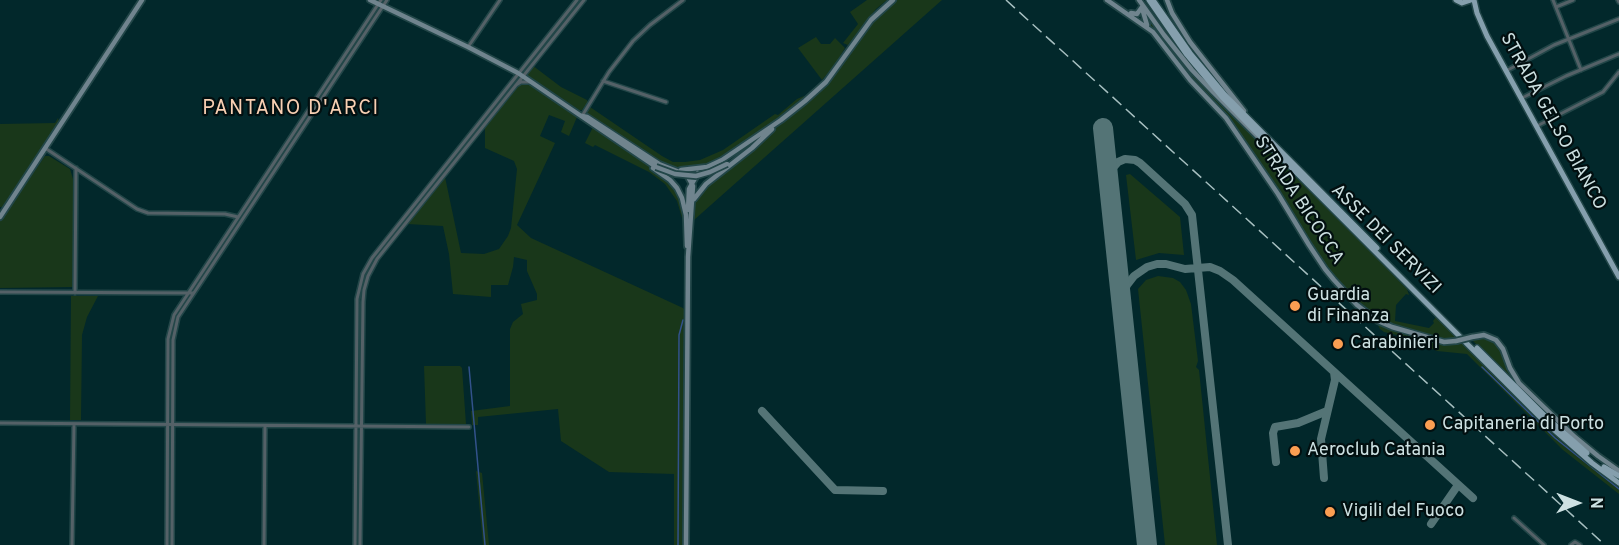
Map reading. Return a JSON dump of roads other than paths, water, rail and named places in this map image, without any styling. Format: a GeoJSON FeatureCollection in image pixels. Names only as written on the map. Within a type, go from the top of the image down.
{"type":"FeatureCollection","features":[{"type":"Feature","properties":{"kind":"main road"},"geometry":{"type":"LineString","coordinates":[[0,217],[142,0]]}},
{"type":"Feature","properties":{"kind":"main road"},"geometry":{"type":"LineString","coordinates":[[370,0],[468,47],[532,82],[665,176],[677,188],[682,198],[688,257]]}},
{"type":"Feature","properties":{"kind":"main road"},"geometry":{"type":"LineString","coordinates":[[691,206],[706,184],[752,148],[820,87],[871,20],[893,0]]}},
{"type":"Feature","properties":{"kind":"main road"},"geometry":{"type":"LineString","coordinates":[[1107,0],[1149,28]]}},
{"type":"Feature","properties":{"kind":"main road","name":"ASSE DEI SERVIZI"},"geometry":{"type":"LineString","coordinates":[[1151,0],[1210,78],[1273,144],[1546,417],[1619,477]]}},
{"type":"Feature","properties":{"kind":"main road","name":"ASSE DEI SERVIZI"},"geometry":{"type":"LineString","coordinates":[[1151,0],[1176,41],[1207,80],[1280,156],[1543,420],[1619,483]]}},
{"type":"Feature","properties":{"kind":"main road"},"geometry":{"type":"LineString","coordinates":[[1167,0],[1172,13],[1190,42],[1273,144]]}},
{"type":"Feature","properties":{"kind":"main road"},"geometry":{"type":"LineString","coordinates":[[1456,0],[1471,1]]}},
{"type":"Feature","properties":{"kind":"main road","name":"STRADA GELSO BIANCO"},"geometry":{"type":"LineString","coordinates":[[1471,1],[1506,71],[1619,277]]}},
{"type":"Feature","properties":{"kind":"main road"},"geometry":{"type":"LineString","coordinates":[[1118,7],[1136,14],[1140,11],[1141,3]]}},
{"type":"Feature","properties":{"kind":"main road"},"geometry":{"type":"LineString","coordinates":[[1141,3],[1168,41],[1203,81],[1265,145],[1280,156]]}},
{"type":"Feature","properties":{"kind":"main road"},"geometry":{"type":"LineString","coordinates":[[1141,3],[1149,28]]}},
{"type":"Feature","properties":{"kind":"main road","name":"STRADA BICOCCA"},"geometry":{"type":"LineString","coordinates":[[1149,28],[1190,80],[1226,118],[1278,194],[1309,245],[1344,292],[1370,315],[1392,327],[1444,342],[1484,336],[1496,340],[1519,383],[1575,436],[1619,471]]}},
{"type":"Feature","properties":{"kind":"main road"},"geometry":{"type":"LineString","coordinates":[[582,116],[659,164],[687,175],[692,182],[694,191],[688,257],[686,545]]}},
{"type":"Feature","properties":{"kind":"main road"},"geometry":{"type":"LineString","coordinates":[[687,242],[688,195],[692,182],[700,171],[722,160],[781,120]]}},
{"type":"Feature","properties":{"kind":"main road"},"geometry":{"type":"LineString","coordinates":[[613,138],[656,167],[675,174],[696,176],[727,164],[773,128]]}},
{"type":"Feature","properties":{"kind":"main road"},"geometry":{"type":"LineString","coordinates":[[671,169],[690,170],[707,167]]}},
{"type":"Feature","properties":{"kind":"street"},"geometry":{"type":"LineString","coordinates":[[167,545],[169,332],[174,315],[314,101],[381,4],[387,0]]}},
{"type":"Feature","properties":{"kind":"street"},"geometry":{"type":"LineString","coordinates":[[468,47],[500,0]]}},
{"type":"Feature","properties":{"kind":"street"},"geometry":{"type":"LineString","coordinates":[[360,545],[363,295],[368,276],[376,260],[515,86],[520,75],[577,0]]}},
{"type":"Feature","properties":{"kind":"street"},"geometry":{"type":"LineString","coordinates":[[355,545],[357,302],[363,274],[372,258],[520,75],[584,0]]}},
{"type":"Feature","properties":{"kind":"street"},"geometry":{"type":"LineString","coordinates":[[582,116],[623,53],[650,25],[683,0]]}},
{"type":"Feature","properties":{"kind":"street"},"geometry":{"type":"LineString","coordinates":[[1553,0],[1581,70]]}},
{"type":"Feature","properties":{"kind":"street"},"geometry":{"type":"LineString","coordinates":[[1556,7],[1573,0]]}},
{"type":"Feature","properties":{"kind":"street"},"geometry":{"type":"LineString","coordinates":[[171,545],[174,332],[178,317],[381,4]]}},
{"type":"Feature","properties":{"kind":"street"},"geometry":{"type":"LineString","coordinates":[[1506,71],[1554,45],[1619,19]]}},
{"type":"Feature","properties":{"kind":"street"},"geometry":{"type":"LineString","coordinates":[[1522,99],[1566,76],[1619,54]]}},
{"type":"Feature","properties":{"kind":"street"},"geometry":{"type":"LineString","coordinates":[[1537,126],[1603,92],[1619,72]]}},
{"type":"Feature","properties":{"kind":"street"},"geometry":{"type":"LineString","coordinates":[[603,81],[666,102]]}},
{"type":"Feature","properties":{"kind":"street"},"geometry":{"type":"LineString","coordinates":[[515,86],[521,82],[532,82]]}},
{"type":"Feature","properties":{"kind":"street"},"geometry":{"type":"LineString","coordinates":[[314,101],[318,104]]}},
{"type":"Feature","properties":{"kind":"street"},"geometry":{"type":"LineString","coordinates":[[45,148],[137,209],[148,213],[225,214],[242,220]]}},
{"type":"Feature","properties":{"kind":"street"},"geometry":{"type":"LineString","coordinates":[[75,168],[75,292]]}},
{"type":"Feature","properties":{"kind":"street"},"geometry":{"type":"LineString","coordinates":[[0,292],[193,293]]}},
{"type":"Feature","properties":{"kind":"street"},"geometry":{"type":"LineString","coordinates":[[358,294],[363,295]]}},
{"type":"Feature","properties":{"kind":"street"},"geometry":{"type":"LineString","coordinates":[[357,302],[363,302]]}},
{"type":"Feature","properties":{"kind":"street"},"geometry":{"type":"LineString","coordinates":[[0,423],[469,428]]}},
{"type":"Feature","properties":{"kind":"street"},"geometry":{"type":"LineString","coordinates":[[72,545],[74,424]]}},
{"type":"Feature","properties":{"kind":"street"},"geometry":{"type":"LineString","coordinates":[[264,545],[265,426]]}},
{"type":"Feature","properties":{"kind":"street"},"geometry":{"type":"LineString","coordinates":[[1514,518],[1544,545]]}},
{"type":"Feature","properties":{"kind":"street"},"geometry":{"type":"LineString","coordinates":[[1571,545],[1575,542],[1580,545]]}},
{"type":"Feature","properties":{"kind":"waterway"},"geometry":{"type":"LineString","coordinates":[[678,545],[679,335],[683,320]]}},
{"type":"Feature","properties":{"kind":"waterway"},"geometry":{"type":"LineString","coordinates":[[469,367],[485,545]]}},
{"type":"Feature","properties":{"kind":"waterway"},"geometry":{"type":"LineString","coordinates":[[1482,367],[1555,438],[1619,489]]}},
{"type":"Feature","properties":{"kind":"railway"},"geometry":{"type":"LineString","coordinates":[[1006,0],[1605,545]]}},
{"type":"Feature","properties":{"kind":"place","name":"Guardia di Finanza"},"geometry":{"type":"Point","coordinates":[1295,306]}},
{"type":"Feature","properties":{"kind":"place","name":"Carabinieri"},"geometry":{"type":"Point","coordinates":[1338,344]}},
{"type":"Feature","properties":{"kind":"place","name":"Capitaneria di Porto"},"geometry":{"type":"Point","coordinates":[1430,425]}},
{"type":"Feature","properties":{"kind":"place","name":"Aeroclub Catania"},"geometry":{"type":"Point","coordinates":[1295,451]}},
{"type":"Feature","properties":{"kind":"place","name":"Vigili del Fuoco"},"geometry":{"type":"Point","coordinates":[1330,512]}},
{"type":"Feature","properties":{"kind":"district","name":"PANTANO D'ARCI"},"geometry":{"type":"Point","coordinates":[291,110]}}]}
